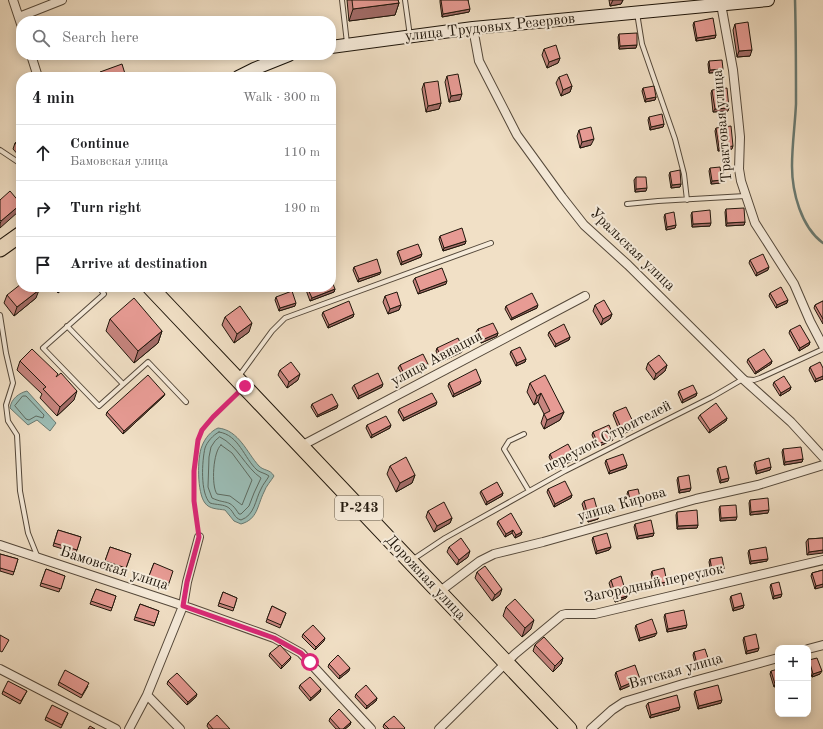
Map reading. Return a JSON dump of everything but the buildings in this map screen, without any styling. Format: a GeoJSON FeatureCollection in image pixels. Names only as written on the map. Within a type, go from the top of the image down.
{"type":"FeatureCollection","features":[{"type":"Feature","properties":{"kind":"highway"},"geometry":{"type":"LineString","coordinates":[[0,249],[16,238]]}},
{"type":"Feature","properties":{"kind":"highway","name":"Дорожная улица"},"geometry":{"type":"LineString","coordinates":[[155,292],[569,729]]}},
{"type":"Feature","properties":{"kind":"main road","name":"улица Трудовых Резервов"},"geometry":{"type":"LineString","coordinates":[[336,46],[473,28],[718,3],[768,0]]}},
{"type":"Feature","properties":{"kind":"main road"},"geometry":{"type":"LineString","coordinates":[[248,72],[276,60]]}},
{"type":"Feature","properties":{"kind":"street"},"geometry":{"type":"LineString","coordinates":[[13,0],[18,16]]}},
{"type":"Feature","properties":{"kind":"street"},"geometry":{"type":"LineString","coordinates":[[30,16],[62,0]]}},
{"type":"Feature","properties":{"kind":"street","name":"Трактовая улица"},"geometry":{"type":"LineString","coordinates":[[718,3],[733,70],[740,137],[739,169],[741,181],[755,223],[794,284],[812,326],[823,347]]}},
{"type":"Feature","properties":{"kind":"street","name":"Уральская улица"},"geometry":{"type":"LineString","coordinates":[[473,28],[479,61],[517,135],[584,225],[628,265],[743,380],[791,422],[823,457]]}},
{"type":"Feature","properties":{"kind":"street"},"geometry":{"type":"LineString","coordinates":[[33,60],[36,72]]}},
{"type":"Feature","properties":{"kind":"street","name":"улица Авиации"},"geometry":{"type":"LineString","coordinates":[[301,446],[585,296]]}},
{"type":"Feature","properties":{"kind":"street","name":"улица Кирова"},"geometry":{"type":"LineString","coordinates":[[439,592],[480,561],[494,554],[543,542],[696,499],[758,485],[823,465]]}},
{"type":"Feature","properties":{"kind":"street"},"geometry":{"type":"LineString","coordinates":[[129,729],[147,695],[183,606],[187,582],[199,537]]}},
{"type":"Feature","properties":{"kind":"street","name":"Бамовская улица"},"geometry":{"type":"LineString","coordinates":[[0,545],[274,638],[301,653],[371,729]]}},
{"type":"Feature","properties":{"kind":"street","name":"Загородный переулок"},"geometry":{"type":"LineString","coordinates":[[439,729],[515,654],[562,615],[594,614],[823,560]]}},
{"type":"Feature","properties":{"kind":"street"},"geometry":{"type":"LineString","coordinates":[[811,648],[823,645]]}},
{"type":"Feature","properties":{"kind":"street","name":"Вятская улица"},"geometry":{"type":"LineString","coordinates":[[591,729],[612,710],[624,702],[664,689],[775,659]]}},
{"type":"Feature","properties":{"kind":"street"},"geometry":{"type":"LineString","coordinates":[[0,669],[116,729]]}},
{"type":"Feature","properties":{"kind":"street"},"geometry":{"type":"LineString","coordinates":[[147,695],[180,729]]}},
{"type":"Feature","properties":{"kind":"lane"},"geometry":{"type":"LineString","coordinates":[[342,0],[347,44]]}},
{"type":"Feature","properties":{"kind":"lane"},"geometry":{"type":"LineString","coordinates":[[405,0],[410,36]]}},
{"type":"Feature","properties":{"kind":"lane"},"geometry":{"type":"LineString","coordinates":[[637,12],[642,44],[675,139],[684,174],[687,200]]}},
{"type":"Feature","properties":{"kind":"lane"},"geometry":{"type":"LineString","coordinates":[[0,150],[16,161]]}},
{"type":"Feature","properties":{"kind":"lane"},"geometry":{"type":"LineString","coordinates":[[627,204],[746,196]]}},
{"type":"Feature","properties":{"kind":"lane"},"geometry":{"type":"LineString","coordinates":[[241,382],[272,331],[285,318],[491,243]]}},
{"type":"Feature","properties":{"kind":"lane"},"geometry":{"type":"LineString","coordinates":[[103,292],[104,294],[43,348],[99,406],[148,362],[186,402]]}},
{"type":"Feature","properties":{"kind":"lane"},"geometry":{"type":"LineString","coordinates":[[0,315],[6,353],[13,383],[6,405],[8,421],[17,435],[20,491],[28,533],[39,558]]}},
{"type":"Feature","properties":{"kind":"lane"},"geometry":{"type":"LineString","coordinates":[[67,326],[123,384]]}},
{"type":"Feature","properties":{"kind":"lane","name":"переулок Строителей"},"geometry":{"type":"LineString","coordinates":[[410,562],[444,538],[564,471],[743,380],[754,380],[760,378],[823,347]]}},
{"type":"Feature","properties":{"kind":"lane"},"geometry":{"type":"LineString","coordinates":[[524,434],[509,441],[504,449],[529,491]]}},
{"type":"Feature","properties":{"kind":"path"},"geometry":{"type":"LineString","coordinates":[[199,537],[194,501],[194,471],[198,440],[202,430],[241,382]]}},
{"type":"Feature","properties":{"kind":"water"},"geometry":{"type":"Polygon","coordinates":[[[27,391],[56,423],[50,431],[37,420],[28,425],[10,408],[16,397],[27,391]]]}},
{"type":"Feature","properties":{"kind":"water"},"geometry":{"type":"Polygon","coordinates":[[[218,428],[232,433],[237,437],[259,466],[271,472],[274,476],[267,486],[254,515],[247,522],[241,524],[234,521],[225,510],[207,505],[202,498],[200,491],[200,451],[203,443],[213,431],[218,428]]]}},
{"type":"Feature","properties":{"kind":"waterway"},"geometry":{"type":"LineString","coordinates":[[795,0],[796,104],[792,150],[792,176],[799,208],[809,228],[823,243]]}},
{"type":"Feature","properties":{"kind":"route"},"geometry":{"type":"LineString","coordinates":[[245,386],[213,417],[199,436],[196,447],[194,471],[194,501],[199,537],[187,582],[186,596],[183,606],[274,638],[301,653],[310,662]]}}]}
